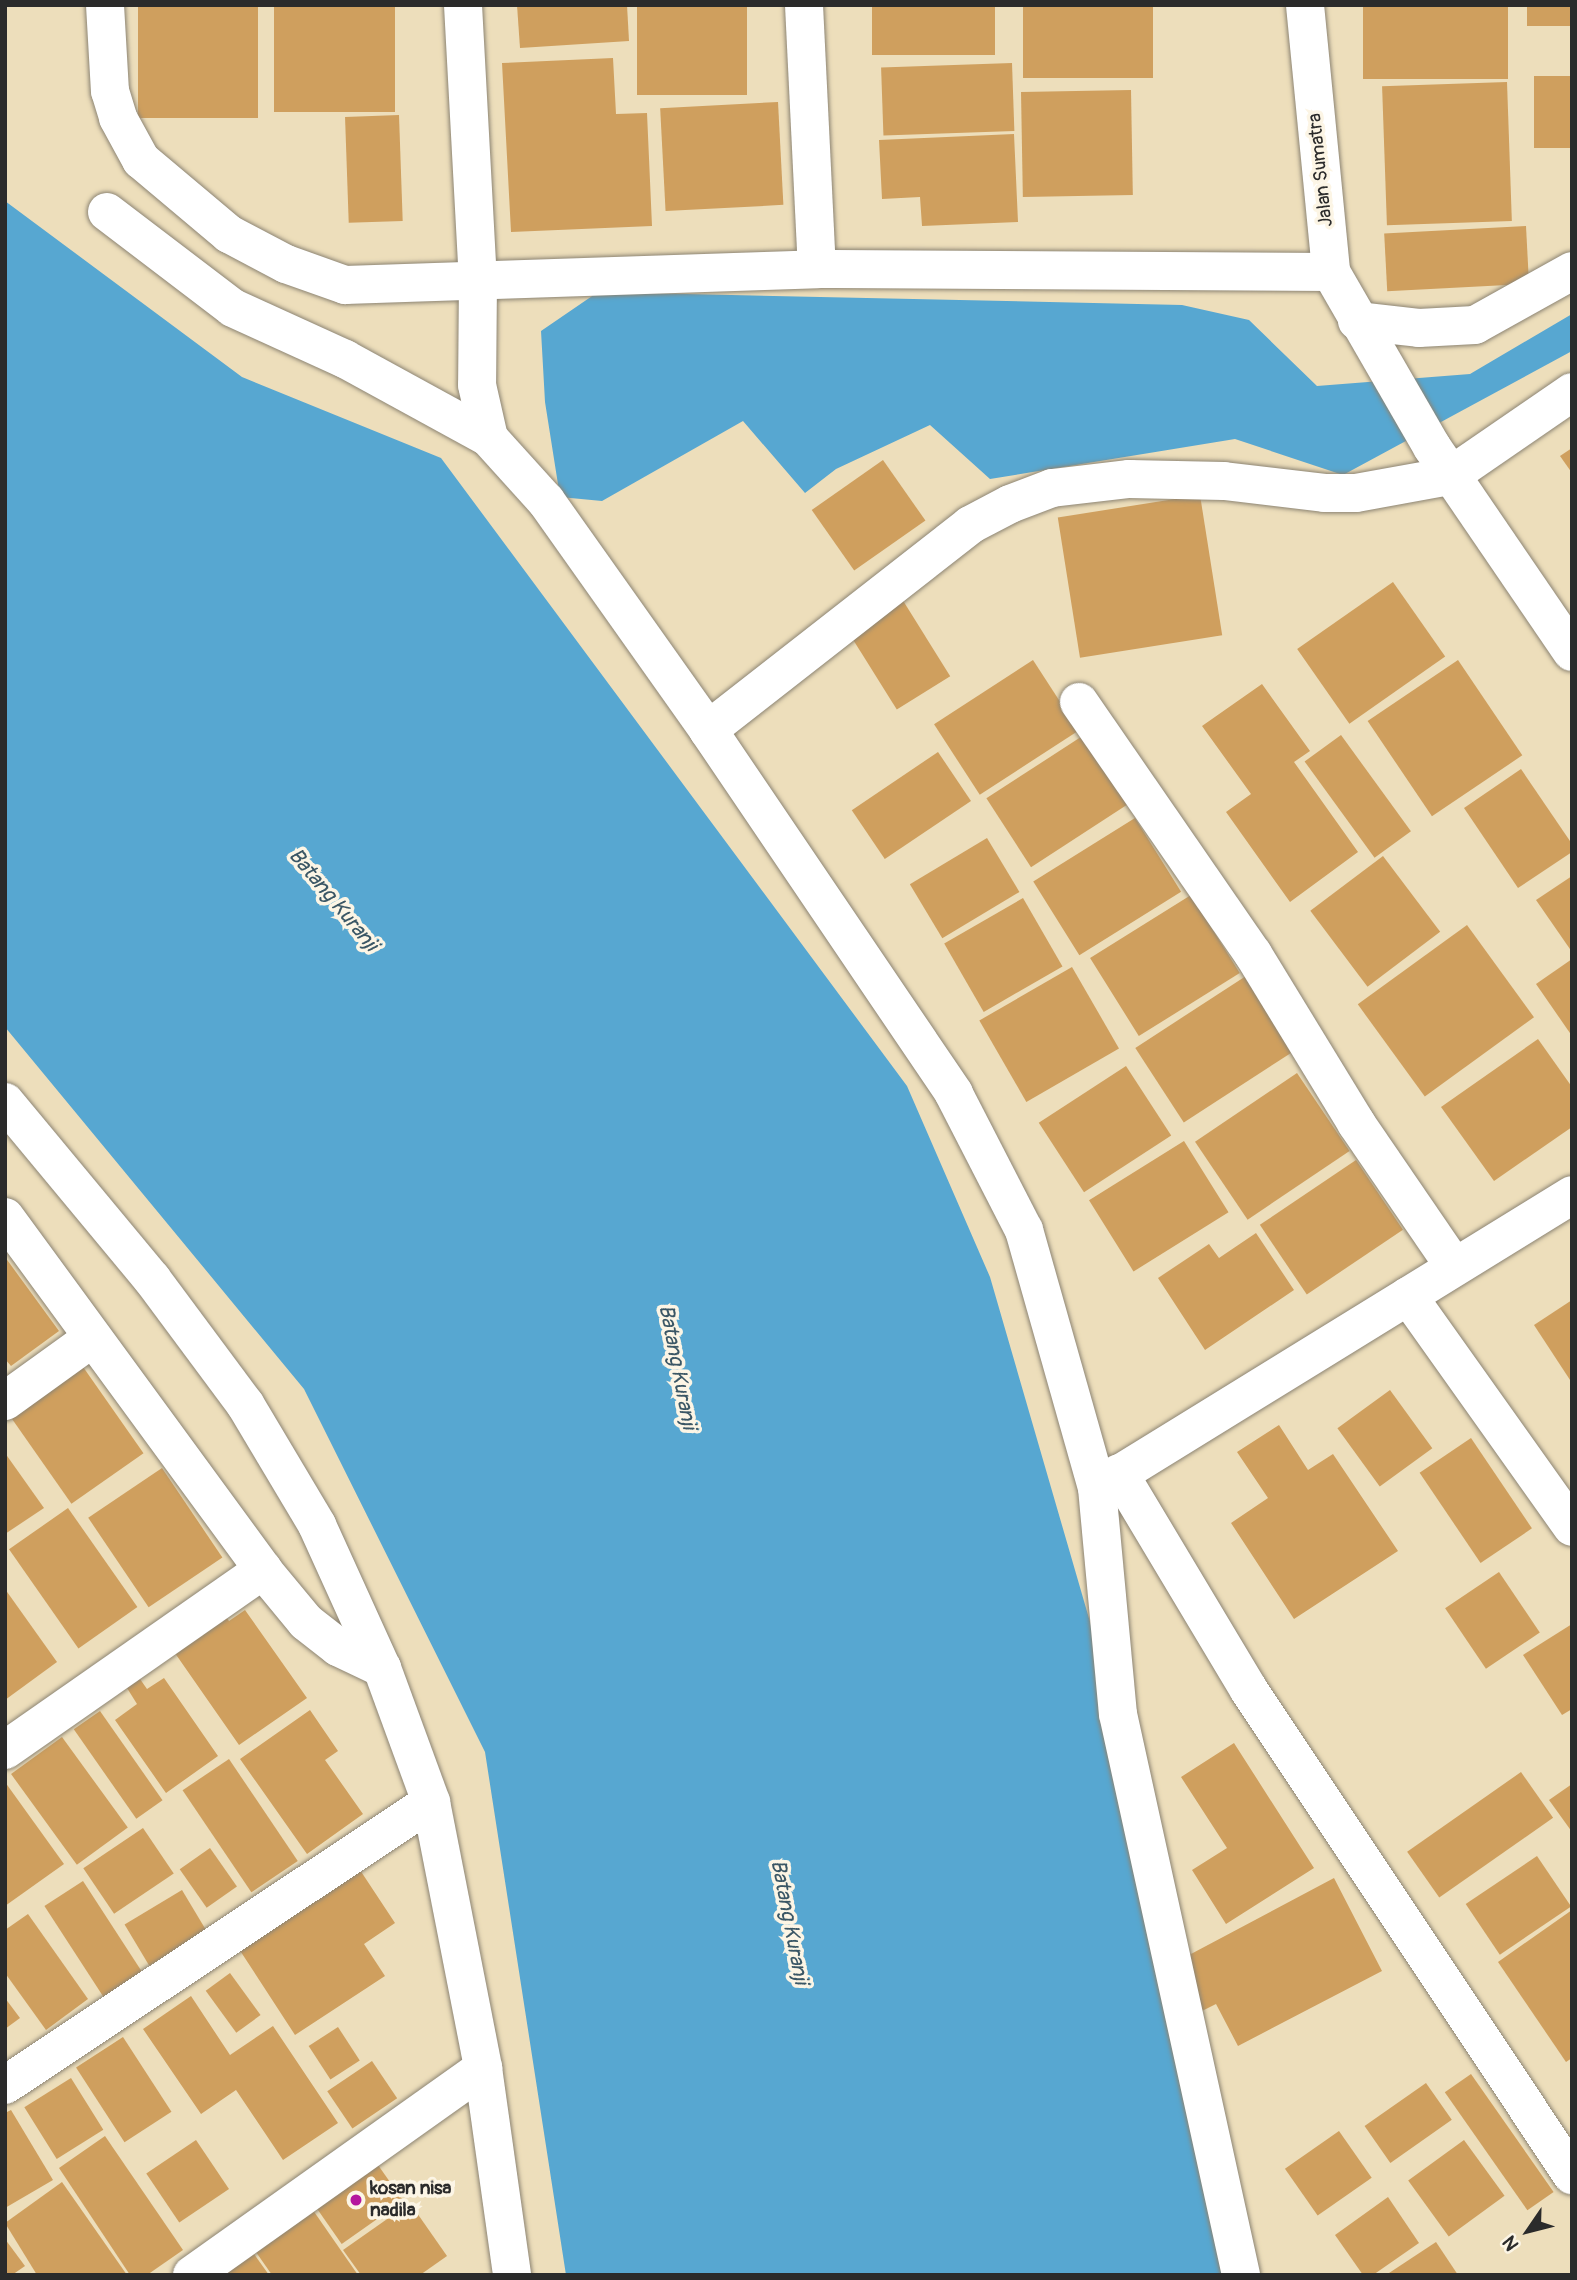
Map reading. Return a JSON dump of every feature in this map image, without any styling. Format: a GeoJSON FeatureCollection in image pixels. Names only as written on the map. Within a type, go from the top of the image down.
{"type":"FeatureCollection","features":[{"type":"Feature","properties":{"kind":"street"},"geometry":{"type":"LineString","coordinates":[[105,5],[110,91],[128,138],[141,160],[167,186],[229,233],[286,264],[345,285],[817,269],[1331,272]]}},
{"type":"Feature","properties":{"kind":"street"},"geometry":{"type":"LineString","coordinates":[[463,5],[478,280],[477,385],[489,438]]}},
{"type":"Feature","properties":{"kind":"street"},"geometry":{"type":"LineString","coordinates":[[804,5],[817,269]]}},
{"type":"Feature","properties":{"kind":"street","name":"Jalan Sumatra"},"geometry":{"type":"LineString","coordinates":[[1305,5],[1331,272],[1359,325],[1441,461]]}},
{"type":"Feature","properties":{"kind":"street"},"geometry":{"type":"LineString","coordinates":[[107,212],[233,308],[345,359],[489,438],[546,501],[708,730],[954,1094],[1024,1230],[1108,1480],[1572,2175]]}},
{"type":"Feature","properties":{"kind":"street"},"geometry":{"type":"LineString","coordinates":[[1359,325],[1419,328],[1475,325],[1572,271]]}},
{"type":"Feature","properties":{"kind":"street"},"geometry":{"type":"LineString","coordinates":[[708,730],[970,525],[1052,488],[1170,477],[1356,493],[1441,461],[1572,392]]}},
{"type":"Feature","properties":{"kind":"street"},"geometry":{"type":"LineString","coordinates":[[1441,461],[1572,652]]}},
{"type":"Feature","properties":{"kind":"street"},"geometry":{"type":"LineString","coordinates":[[1079,702],[1254,954],[1356,1123],[1454,1266]]}},
{"type":"Feature","properties":{"kind":"street"},"geometry":{"type":"LineString","coordinates":[[5,1102],[152,1279],[245,1404],[317,1525],[382,1668],[431,1802],[483,2068],[512,2275]]}},
{"type":"Feature","properties":{"kind":"street"},"geometry":{"type":"LineString","coordinates":[[1108,1480],[1572,1195]]}},
{"type":"Feature","properties":{"kind":"street"},"geometry":{"type":"LineString","coordinates":[[5,1217],[91,1339],[263,1570],[306,1622],[338,1647],[382,1668]]}},
{"type":"Feature","properties":{"kind":"street"},"geometry":{"type":"LineString","coordinates":[[1408,1296],[1572,1527]]}},
{"type":"Feature","properties":{"kind":"street"},"geometry":{"type":"LineString","coordinates":[[5,1401],[91,1339]]}},
{"type":"Feature","properties":{"kind":"street"},"geometry":{"type":"LineString","coordinates":[[1108,1480],[1118,1714],[1241,2275]]}},
{"type":"Feature","properties":{"kind":"street"},"geometry":{"type":"LineString","coordinates":[[5,1750],[263,1570]]}},
{"type":"Feature","properties":{"kind":"street"},"geometry":{"type":"LineString","coordinates":[[5,2085],[431,1802]]}},
{"type":"Feature","properties":{"kind":"street"},"geometry":{"type":"LineString","coordinates":[[192,2275],[483,2068]]}},
{"type":"Feature","properties":{"kind":"water","name":"Batang Kuranji"},"geometry":{"type":"Polygon","coordinates":[[[5,201],[242,377],[441,458],[907,1086],[990,1277],[1115,1708],[1225,2275],[566,2275],[485,1752],[304,1389],[5,1027],[5,201]]]}},
{"type":"Feature","properties":{"kind":"water"},"geometry":{"type":"Polygon","coordinates":[[[598,292],[1182,305],[1249,320],[1317,386],[1470,374],[1572,314],[1572,351],[1343,475],[1235,439],[990,479],[930,425],[836,469],[805,493],[743,421],[602,501],[560,497],[545,402],[541,331],[598,292]]]}},
{"type":"Feature","properties":{"kind":"building"},"geometry":{"type":"Polygon","coordinates":[[[138,5],[258,5],[258,118],[138,118],[138,5]]]}},
{"type":"Feature","properties":{"kind":"building"},"geometry":{"type":"Polygon","coordinates":[[[274,5],[395,5],[395,112],[274,112],[274,5]]]}},
{"type":"Feature","properties":{"kind":"building"},"geometry":{"type":"Polygon","coordinates":[[[517,5],[627,5],[629,41],[520,48],[517,5]]]}},
{"type":"Feature","properties":{"kind":"building"},"geometry":{"type":"Polygon","coordinates":[[[637,5],[747,5],[747,95],[637,95],[637,5]]]}},
{"type":"Feature","properties":{"kind":"building"},"geometry":{"type":"Polygon","coordinates":[[[872,5],[995,5],[995,55],[872,55],[872,5]]]}},
{"type":"Feature","properties":{"kind":"building"},"geometry":{"type":"Polygon","coordinates":[[[1023,5],[1153,5],[1153,78],[1023,78],[1023,5]]]}},
{"type":"Feature","properties":{"kind":"building"},"geometry":{"type":"Polygon","coordinates":[[[1363,5],[1508,5],[1508,79],[1363,79],[1363,5]]]}},
{"type":"Feature","properties":{"kind":"building"},"geometry":{"type":"Polygon","coordinates":[[[1527,5],[1572,5],[1572,26],[1527,26],[1527,5]]]}},
{"type":"Feature","properties":{"kind":"building"},"geometry":{"type":"Polygon","coordinates":[[[613,58],[616,114],[647,113],[652,226],[511,232],[502,63],[613,58]]]}},
{"type":"Feature","properties":{"kind":"building"},"geometry":{"type":"Polygon","coordinates":[[[1012,63],[1014,131],[883,136],[881,68],[1012,63]]]}},
{"type":"Feature","properties":{"kind":"building"},"geometry":{"type":"Polygon","coordinates":[[[1534,76],[1572,76],[1572,148],[1534,148],[1534,76]]]}},
{"type":"Feature","properties":{"kind":"building"},"geometry":{"type":"Polygon","coordinates":[[[1507,82],[1512,221],[1387,225],[1382,86],[1507,82]]]}},
{"type":"Feature","properties":{"kind":"building"},"geometry":{"type":"Polygon","coordinates":[[[1131,90],[1133,195],[1023,197],[1021,92],[1131,90]]]}},
{"type":"Feature","properties":{"kind":"building"},"geometry":{"type":"Polygon","coordinates":[[[778,102],[783,205],[666,211],[660,108],[778,102]]]}},
{"type":"Feature","properties":{"kind":"building"},"geometry":{"type":"Polygon","coordinates":[[[399,115],[403,221],[349,223],[345,117],[399,115]]]}},
{"type":"Feature","properties":{"kind":"building"},"geometry":{"type":"Polygon","coordinates":[[[1014,134],[1018,222],[922,226],[920,197],[882,199],[879,140],[1014,134]]]}},
{"type":"Feature","properties":{"kind":"building"},"geometry":{"type":"Polygon","coordinates":[[[1526,226],[1529,284],[1387,291],[1384,233],[1526,226]]]}},
{"type":"Feature","properties":{"kind":"building"},"geometry":{"type":"Polygon","coordinates":[[[1572,448],[1572,473],[1560,456],[1572,448]]]}},
{"type":"Feature","properties":{"kind":"building"},"geometry":{"type":"Polygon","coordinates":[[[883,460],[925,521],[854,571],[812,510],[883,460]]]}},
{"type":"Feature","properties":{"kind":"building"},"geometry":{"type":"Polygon","coordinates":[[[1200,495],[1222,635],[1080,658],[1058,518],[1200,495]]]}},
{"type":"Feature","properties":{"kind":"building"},"geometry":{"type":"Polygon","coordinates":[[[1393,582],[1445,657],[1349,724],[1297,649],[1393,582]]]}},
{"type":"Feature","properties":{"kind":"building"},"geometry":{"type":"Polygon","coordinates":[[[902,599],[950,676],[897,710],[849,632],[902,599]]]}},
{"type":"Feature","properties":{"kind":"building"},"geometry":{"type":"Polygon","coordinates":[[[1033,660],[1079,730],[980,795],[934,724],[1033,660]]]}},
{"type":"Feature","properties":{"kind":"building"},"geometry":{"type":"Polygon","coordinates":[[[1458,660],[1522,755],[1432,816],[1368,721],[1458,660]]]}},
{"type":"Feature","properties":{"kind":"building"},"geometry":{"type":"Polygon","coordinates":[[[1262,684],[1310,751],[1294,762],[1358,852],[1290,902],[1226,812],[1251,794],[1202,726],[1262,684]]]}},
{"type":"Feature","properties":{"kind":"building"},"geometry":{"type":"Polygon","coordinates":[[[1087,733],[1132,802],[1031,867],[986,798],[1087,733]]]}},
{"type":"Feature","properties":{"kind":"building"},"geometry":{"type":"Polygon","coordinates":[[[1341,735],[1411,831],[1375,858],[1305,761],[1341,735]]]}},
{"type":"Feature","properties":{"kind":"building"},"geometry":{"type":"Polygon","coordinates":[[[938,752],[971,801],[885,859],[852,810],[938,752]]]}},
{"type":"Feature","properties":{"kind":"building"},"geometry":{"type":"Polygon","coordinates":[[[1521,769],[1572,844],[1572,852],[1518,888],[1464,808],[1521,769]]]}},
{"type":"Feature","properties":{"kind":"building"},"geometry":{"type":"Polygon","coordinates":[[[1135,818],[1181,892],[1079,955],[1033,882],[1135,818]]]}},
{"type":"Feature","properties":{"kind":"building"},"geometry":{"type":"Polygon","coordinates":[[[987,838],[1019,892],[942,938],[910,884],[987,838]]]}},
{"type":"Feature","properties":{"kind":"building"},"geometry":{"type":"Polygon","coordinates":[[[1383,856],[1440,932],[1367,987],[1310,911],[1383,856]]]}},
{"type":"Feature","properties":{"kind":"building"},"geometry":{"type":"Polygon","coordinates":[[[1572,876],[1572,952],[1536,900],[1572,876]]]}},
{"type":"Feature","properties":{"kind":"building"},"geometry":{"type":"Polygon","coordinates":[[[1191,895],[1240,973],[1139,1036],[1090,958],[1191,895]]]}},
{"type":"Feature","properties":{"kind":"building"},"geometry":{"type":"Polygon","coordinates":[[[1023,898],[1062,966],[984,1012],[944,944],[1023,898]]]}},
{"type":"Feature","properties":{"kind":"building"},"geometry":{"type":"Polygon","coordinates":[[[1467,925],[1534,1017],[1425,1097],[1358,1004],[1467,925]]]}},
{"type":"Feature","properties":{"kind":"building"},"geometry":{"type":"Polygon","coordinates":[[[1572,959],[1572,1036],[1536,984],[1572,959]]]}},
{"type":"Feature","properties":{"kind":"building"},"geometry":{"type":"Polygon","coordinates":[[[1072,967],[1119,1048],[1026,1102],[979,1021],[1072,967]]]}},
{"type":"Feature","properties":{"kind":"building"},"geometry":{"type":"Polygon","coordinates":[[[1246,976],[1294,1051],[1184,1123],[1135,1048],[1246,976]]]}},
{"type":"Feature","properties":{"kind":"building"},"geometry":{"type":"Polygon","coordinates":[[[1538,1039],[1572,1087],[1572,1127],[1494,1181],[1441,1107],[1538,1039]]]}},
{"type":"Feature","properties":{"kind":"building"},"geometry":{"type":"Polygon","coordinates":[[[1126,1066],[1171,1136],[1084,1192],[1039,1123],[1126,1066]]]}},
{"type":"Feature","properties":{"kind":"building"},"geometry":{"type":"Polygon","coordinates":[[[1297,1073],[1350,1151],[1248,1220],[1195,1142],[1297,1073]]]}},
{"type":"Feature","properties":{"kind":"building"},"geometry":{"type":"Polygon","coordinates":[[[1184,1141],[1229,1212],[1134,1272],[1089,1200],[1184,1141]]]}},
{"type":"Feature","properties":{"kind":"building"},"geometry":{"type":"Polygon","coordinates":[[[1356,1160],[1403,1230],[1307,1295],[1260,1225],[1356,1160]]]}},
{"type":"Feature","properties":{"kind":"building"},"geometry":{"type":"Polygon","coordinates":[[[1256,1233],[1294,1290],[1205,1350],[1158,1278],[1209,1244],[1219,1258],[1256,1233]]]}},
{"type":"Feature","properties":{"kind":"building"},"geometry":{"type":"Polygon","coordinates":[[[5,1257],[59,1331],[11,1366],[5,1359],[5,1257]]]}},
{"type":"Feature","properties":{"kind":"building"},"geometry":{"type":"Polygon","coordinates":[[[1572,1300],[1572,1383],[1534,1325],[1572,1300]]]}},
{"type":"Feature","properties":{"kind":"building"},"geometry":{"type":"Polygon","coordinates":[[[81,1364],[144,1453],[71,1504],[9,1414],[81,1364]]]}},
{"type":"Feature","properties":{"kind":"building"},"geometry":{"type":"Polygon","coordinates":[[[1390,1390],[1432,1448],[1380,1486],[1337,1428],[1390,1390]]]}},
{"type":"Feature","properties":{"kind":"building"},"geometry":{"type":"Polygon","coordinates":[[[1279,1425],[1308,1470],[1333,1454],[1398,1551],[1294,1619],[1231,1523],[1268,1498],[1237,1452],[1279,1425]]]}},
{"type":"Feature","properties":{"kind":"building"},"geometry":{"type":"Polygon","coordinates":[[[1471,1438],[1532,1528],[1481,1563],[1420,1473],[1471,1438]]]}},
{"type":"Feature","properties":{"kind":"building"},"geometry":{"type":"Polygon","coordinates":[[[5,1453],[44,1508],[5,1534],[5,1453]]]}},
{"type":"Feature","properties":{"kind":"building"},"geometry":{"type":"Polygon","coordinates":[[[162,1468],[222,1558],[149,1607],[88,1518],[162,1468]]]}},
{"type":"Feature","properties":{"kind":"building"},"geometry":{"type":"Polygon","coordinates":[[[68,1508],[137,1607],[78,1648],[9,1549],[68,1508]]]}},
{"type":"Feature","properties":{"kind":"building"},"geometry":{"type":"Polygon","coordinates":[[[1499,1572],[1540,1633],[1486,1669],[1445,1608],[1499,1572]]]}},
{"type":"Feature","properties":{"kind":"building"},"geometry":{"type":"Polygon","coordinates":[[[5,1589],[57,1662],[5,1700],[5,1589]]]}},
{"type":"Feature","properties":{"kind":"building"},"geometry":{"type":"Polygon","coordinates":[[[221,1610],[229,1621],[245,1610],[307,1698],[239,1745],[170,1646],[221,1610]]]}},
{"type":"Feature","properties":{"kind":"building"},"geometry":{"type":"Polygon","coordinates":[[[1572,1624],[1572,1709],[1562,1715],[1523,1655],[1572,1624]]]}},
{"type":"Feature","properties":{"kind":"building"},"geometry":{"type":"Polygon","coordinates":[[[164,1678],[218,1756],[166,1793],[115,1720],[137,1704],[127,1688],[140,1679],[147,1689],[164,1678]]]}},
{"type":"Feature","properties":{"kind":"building"},"geometry":{"type":"Polygon","coordinates":[[[310,1710],[338,1751],[325,1760],[363,1814],[307,1854],[240,1759],[310,1710]]]}},
{"type":"Feature","properties":{"kind":"building"},"geometry":{"type":"Polygon","coordinates":[[[100,1711],[163,1800],[136,1819],[74,1729],[100,1711]]]}},
{"type":"Feature","properties":{"kind":"building"},"geometry":{"type":"Polygon","coordinates":[[[62,1737],[128,1828],[77,1865],[11,1774],[62,1737]]]}},
{"type":"Feature","properties":{"kind":"building"},"geometry":{"type":"Polygon","coordinates":[[[1234,1743],[1314,1868],[1226,1924],[1192,1870],[1227,1848],[1181,1777],[1234,1743]]]}},
{"type":"Feature","properties":{"kind":"building"},"geometry":{"type":"Polygon","coordinates":[[[229,1759],[298,1861],[251,1892],[183,1790],[229,1759]]]}},
{"type":"Feature","properties":{"kind":"building"},"geometry":{"type":"Polygon","coordinates":[[[1521,1772],[1553,1818],[1439,1898],[1407,1852],[1521,1772]]]}},
{"type":"Feature","properties":{"kind":"building"},"geometry":{"type":"Polygon","coordinates":[[[5,1782],[64,1864],[5,1906],[5,1782]]]}},
{"type":"Feature","properties":{"kind":"building"},"geometry":{"type":"Polygon","coordinates":[[[1572,1784],[1572,1832],[1549,1800],[1572,1784]]]}},
{"type":"Feature","properties":{"kind":"building"},"geometry":{"type":"Polygon","coordinates":[[[143,1828],[174,1874],[114,1914],[83,1868],[143,1828]]]}},
{"type":"Feature","properties":{"kind":"building"},"geometry":{"type":"Polygon","coordinates":[[[210,1848],[237,1887],[207,1908],[180,1869],[210,1848]]]}},
{"type":"Feature","properties":{"kind":"building"},"geometry":{"type":"Polygon","coordinates":[[[1537,1856],[1571,1907],[1500,1955],[1466,1904],[1537,1856]]]}},
{"type":"Feature","properties":{"kind":"building"},"geometry":{"type":"Polygon","coordinates":[[[360,1870],[395,1923],[364,1944],[385,1976],[295,2035],[239,1949],[360,1870]]]}},
{"type":"Feature","properties":{"kind":"building"},"geometry":{"type":"Polygon","coordinates":[[[1334,1878],[1382,1971],[1238,2046],[1216,2004],[1200,2012],[1174,1963],[1334,1878]]]}},
{"type":"Feature","properties":{"kind":"building"},"geometry":{"type":"Polygon","coordinates":[[[83,1881],[145,1976],[106,2001],[44,1906],[83,1881]]]}},
{"type":"Feature","properties":{"kind":"building"},"geometry":{"type":"Polygon","coordinates":[[[182,1890],[207,1931],[149,1966],[125,1925],[182,1890]]]}},
{"type":"Feature","properties":{"kind":"building"},"geometry":{"type":"Polygon","coordinates":[[[1572,1910],[1572,2058],[1566,2062],[1498,1962],[1572,1910]]]}},
{"type":"Feature","properties":{"kind":"building"},"geometry":{"type":"Polygon","coordinates":[[[28,1914],[88,1999],[46,2030],[5,1973],[5,1930],[28,1914]]]}},
{"type":"Feature","properties":{"kind":"building"},"geometry":{"type":"Polygon","coordinates":[[[230,1973],[261,2015],[236,2033],[206,1991],[230,1973]]]}},
{"type":"Feature","properties":{"kind":"building"},"geometry":{"type":"Polygon","coordinates":[[[191,1996],[230,2055],[273,2026],[338,2123],[283,2160],[236,2090],[201,2114],[143,2029],[191,1996]]]}},
{"type":"Feature","properties":{"kind":"building"},"geometry":{"type":"Polygon","coordinates":[[[5,1998],[20,2018],[5,2029],[5,1998]]]}},
{"type":"Feature","properties":{"kind":"building"},"geometry":{"type":"Polygon","coordinates":[[[338,2027],[360,2061],[330,2080],[309,2046],[338,2027]]]}},
{"type":"Feature","properties":{"kind":"building"},"geometry":{"type":"Polygon","coordinates":[[[123,2037],[171,2112],[125,2142],[76,2067],[123,2037]]]}},
{"type":"Feature","properties":{"kind":"building"},"geometry":{"type":"Polygon","coordinates":[[[372,2061],[397,2098],[352,2129],[327,2091],[372,2061]]]}},
{"type":"Feature","properties":{"kind":"building"},"geometry":{"type":"Polygon","coordinates":[[[1471,2074],[1554,2192],[1527,2210],[1445,2092],[1471,2074]]]}},
{"type":"Feature","properties":{"kind":"building"},"geometry":{"type":"Polygon","coordinates":[[[71,2078],[103,2130],[57,2159],[24,2107],[71,2078]]]}},
{"type":"Feature","properties":{"kind":"building"},"geometry":{"type":"Polygon","coordinates":[[[1426,2083],[1452,2120],[1390,2163],[1365,2126],[1426,2083]]]}},
{"type":"Feature","properties":{"kind":"building"},"geometry":{"type":"Polygon","coordinates":[[[11,2110],[53,2180],[5,2208],[5,2113],[11,2110]]]}},
{"type":"Feature","properties":{"kind":"building"},"geometry":{"type":"Polygon","coordinates":[[[1339,2131],[1372,2178],[1318,2216],[1285,2169],[1339,2131]]]}},
{"type":"Feature","properties":{"kind":"building"},"geometry":{"type":"Polygon","coordinates":[[[105,2136],[183,2250],[147,2275],[130,2275],[59,2168],[105,2136]]]}},
{"type":"Feature","properties":{"kind":"building"},"geometry":{"type":"Polygon","coordinates":[[[196,2140],[229,2189],[179,2222],[146,2174],[196,2140]]]}},
{"type":"Feature","properties":{"kind":"building"},"geometry":{"type":"Polygon","coordinates":[[[1464,2140],[1505,2196],[1449,2236],[1408,2181],[1464,2140]]]}},
{"type":"Feature","properties":{"kind":"building","name":"kosan nisa nadila"},"geometry":{"type":"Polygon","coordinates":[[[371,2155],[403,2201],[342,2244],[310,2198],[371,2155]]]}},
{"type":"Feature","properties":{"kind":"building"},"geometry":{"type":"Polygon","coordinates":[[[62,2182],[127,2275],[37,2275],[5,2223],[62,2182]]]}},
{"type":"Feature","properties":{"kind":"building"},"geometry":{"type":"Polygon","coordinates":[[[1388,2197],[1419,2243],[1373,2275],[1363,2275],[1335,2235],[1388,2197]]]}},
{"type":"Feature","properties":{"kind":"building"},"geometry":{"type":"Polygon","coordinates":[[[308,2203],[358,2275],[272,2275],[251,2245],[308,2203]]]}},
{"type":"Feature","properties":{"kind":"building"},"geometry":{"type":"Polygon","coordinates":[[[410,2203],[447,2256],[420,2275],[361,2275],[343,2250],[410,2203]]]}},
{"type":"Feature","properties":{"kind":"building"},"geometry":{"type":"Polygon","coordinates":[[[5,2239],[25,2266],[12,2275],[5,2275],[5,2239]]]}},
{"type":"Feature","properties":{"kind":"building"},"geometry":{"type":"Polygon","coordinates":[[[1436,2242],[1458,2275],[1386,2275],[1436,2242]]]}},
{"type":"Feature","properties":{"kind":"building"},"geometry":{"type":"Polygon","coordinates":[[[249,2247],[269,2275],[213,2275],[249,2247]]]}},
{"type":"Feature","properties":{"kind":"place","name":"kosan nisa nadila"},"geometry":{"type":"Point","coordinates":[356,2200]}}]}
